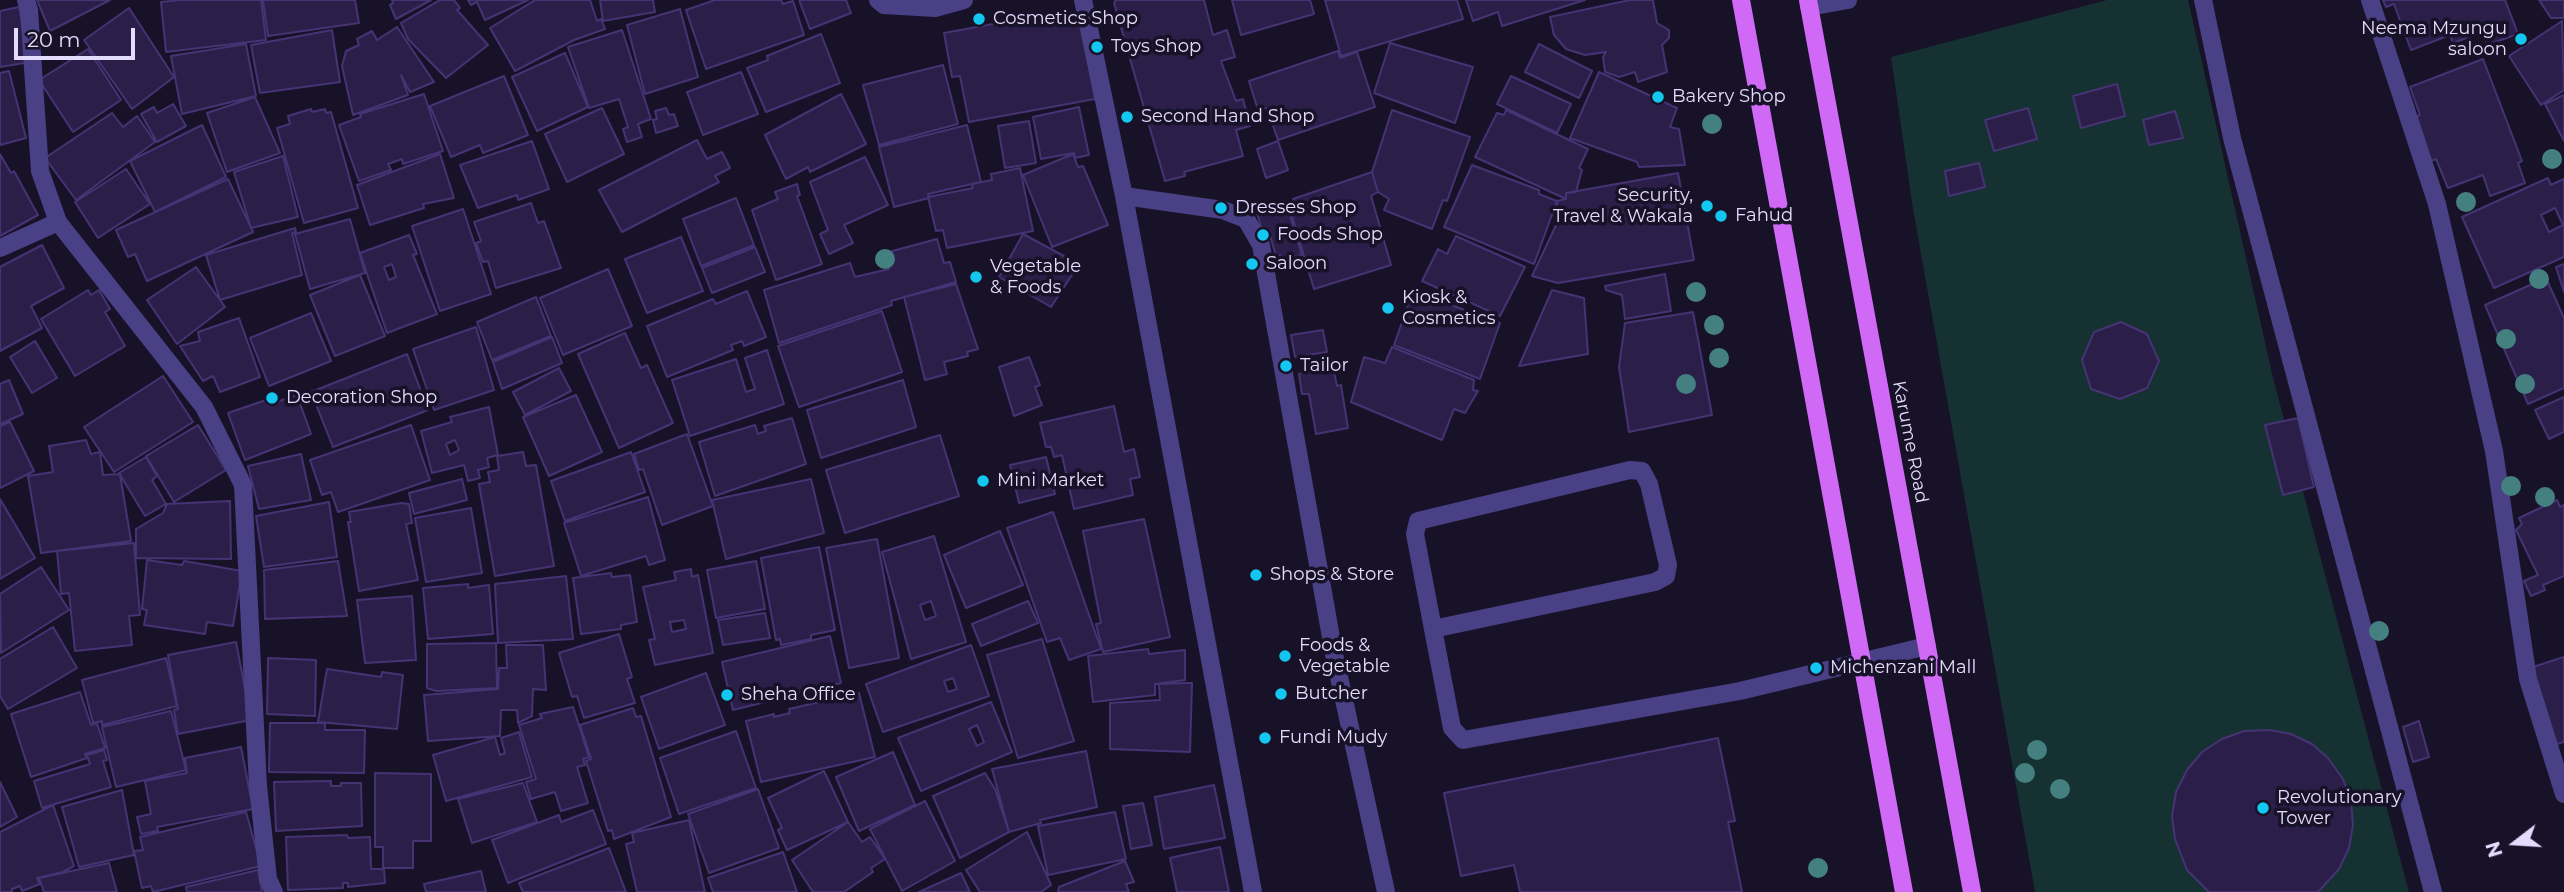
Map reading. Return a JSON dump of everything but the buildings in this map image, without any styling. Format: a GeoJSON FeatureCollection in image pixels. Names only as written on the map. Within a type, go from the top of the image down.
{"type":"FeatureCollection","features":[{"type":"Feature","properties":{"kind":"main road"},"geometry":{"type":"LineString","coordinates":[[1741,0],[1904,892]]}},
{"type":"Feature","properties":{"kind":"main road","name":"Karume Road"},"geometry":{"type":"LineString","coordinates":[[1809,4],[1972,892]]}},
{"type":"Feature","properties":{"kind":"street"},"geometry":{"type":"LineString","coordinates":[[26,0],[29,10],[40,171],[58,222],[204,407],[243,485],[258,786],[268,880],[274,892]]}},
{"type":"Feature","properties":{"kind":"street"},"geometry":{"type":"LineString","coordinates":[[878,0],[884,5],[935,8],[964,0]]}},
{"type":"Feature","properties":{"kind":"street"},"geometry":{"type":"LineString","coordinates":[[1083,0],[1124,196],[1253,892]]}},
{"type":"Feature","properties":{"kind":"street"},"geometry":{"type":"LineString","coordinates":[[1809,4],[1848,0]]}},
{"type":"Feature","properties":{"kind":"street"},"geometry":{"type":"LineString","coordinates":[[2203,0],[2232,138],[2433,892]]}},
{"type":"Feature","properties":{"kind":"street"},"geometry":{"type":"LineString","coordinates":[[2370,0],[2437,204],[2494,451],[2528,680],[2564,794]]}},
{"type":"Feature","properties":{"kind":"street"},"geometry":{"type":"LineString","coordinates":[[1124,196],[1223,210],[1246,219],[1261,245],[1334,654],[1386,892]]}},
{"type":"Feature","properties":{"kind":"street"},"geometry":{"type":"LineString","coordinates":[[0,248],[58,222]]}},
{"type":"Feature","properties":{"kind":"street"},"geometry":{"type":"LineString","coordinates":[[1433,629],[1656,582],[1666,576],[1668,565],[1649,484],[1642,471],[1630,470],[1418,521],[1415,534],[1433,629],[1452,728],[1463,740],[1740,691],[1927,646]]}},
{"type":"Feature","properties":{"kind":"green space"},"geometry":{"type":"Polygon","coordinates":[[[2107,0],[2188,0],[2273,378],[2409,892],[2035,892],[1913,209],[1891,57],[2107,0]]]}},
{"type":"Feature","properties":{"kind":"place","name":"Cosmetics Shop"},"geometry":{"type":"Point","coordinates":[979,19]}},
{"type":"Feature","properties":{"kind":"place","name":"Neema Mzungu saloon"},"geometry":{"type":"Point","coordinates":[2521,39]}},
{"type":"Feature","properties":{"kind":"place","name":"Toys Shop"},"geometry":{"type":"Point","coordinates":[1097,47]}},
{"type":"Feature","properties":{"kind":"place","name":"Bakery Shop"},"geometry":{"type":"Point","coordinates":[1658,97]}},
{"type":"Feature","properties":{"kind":"place","name":"Second Hand Shop"},"geometry":{"type":"Point","coordinates":[1127,117]}},
{"type":"Feature","properties":{"kind":"place","name":"Security, Travel & Wakala"},"geometry":{"type":"Point","coordinates":[1707,206]}},
{"type":"Feature","properties":{"kind":"place","name":"Dresses Shop"},"geometry":{"type":"Point","coordinates":[1221,208]}},
{"type":"Feature","properties":{"kind":"place","name":"Fahud"},"geometry":{"type":"Point","coordinates":[1721,216]}},
{"type":"Feature","properties":{"kind":"place","name":"Foods Shop"},"geometry":{"type":"Point","coordinates":[1263,235]}},
{"type":"Feature","properties":{"kind":"place","name":"Saloon"},"geometry":{"type":"Point","coordinates":[1252,264]}},
{"type":"Feature","properties":{"kind":"place","name":"Vegetable & Foods"},"geometry":{"type":"Point","coordinates":[976,277]}},
{"type":"Feature","properties":{"kind":"place","name":"Kiosk & Cosmetics"},"geometry":{"type":"Point","coordinates":[1388,308]}},
{"type":"Feature","properties":{"kind":"place","name":"Tailor"},"geometry":{"type":"Point","coordinates":[1286,366]}},
{"type":"Feature","properties":{"kind":"place","name":"Decoration Shop"},"geometry":{"type":"Point","coordinates":[272,398]}},
{"type":"Feature","properties":{"kind":"place","name":"Mini Market"},"geometry":{"type":"Point","coordinates":[983,481]}},
{"type":"Feature","properties":{"kind":"place","name":"Shops & Store"},"geometry":{"type":"Point","coordinates":[1256,575]}},
{"type":"Feature","properties":{"kind":"place","name":"Foods & Vegetable"},"geometry":{"type":"Point","coordinates":[1285,656]}},
{"type":"Feature","properties":{"kind":"place","name":"Michenzani Mall"},"geometry":{"type":"Point","coordinates":[1816,668]}},
{"type":"Feature","properties":{"kind":"place","name":"Butcher"},"geometry":{"type":"Point","coordinates":[1281,694]}},
{"type":"Feature","properties":{"kind":"place","name":"Sheha Office"},"geometry":{"type":"Point","coordinates":[727,695]}},
{"type":"Feature","properties":{"kind":"place","name":"Fundi Mudy"},"geometry":{"type":"Point","coordinates":[1265,738]}},
{"type":"Feature","properties":{"kind":"place","name":"Revolutionary Tower"},"geometry":{"type":"Point","coordinates":[2263,808]}}]}
